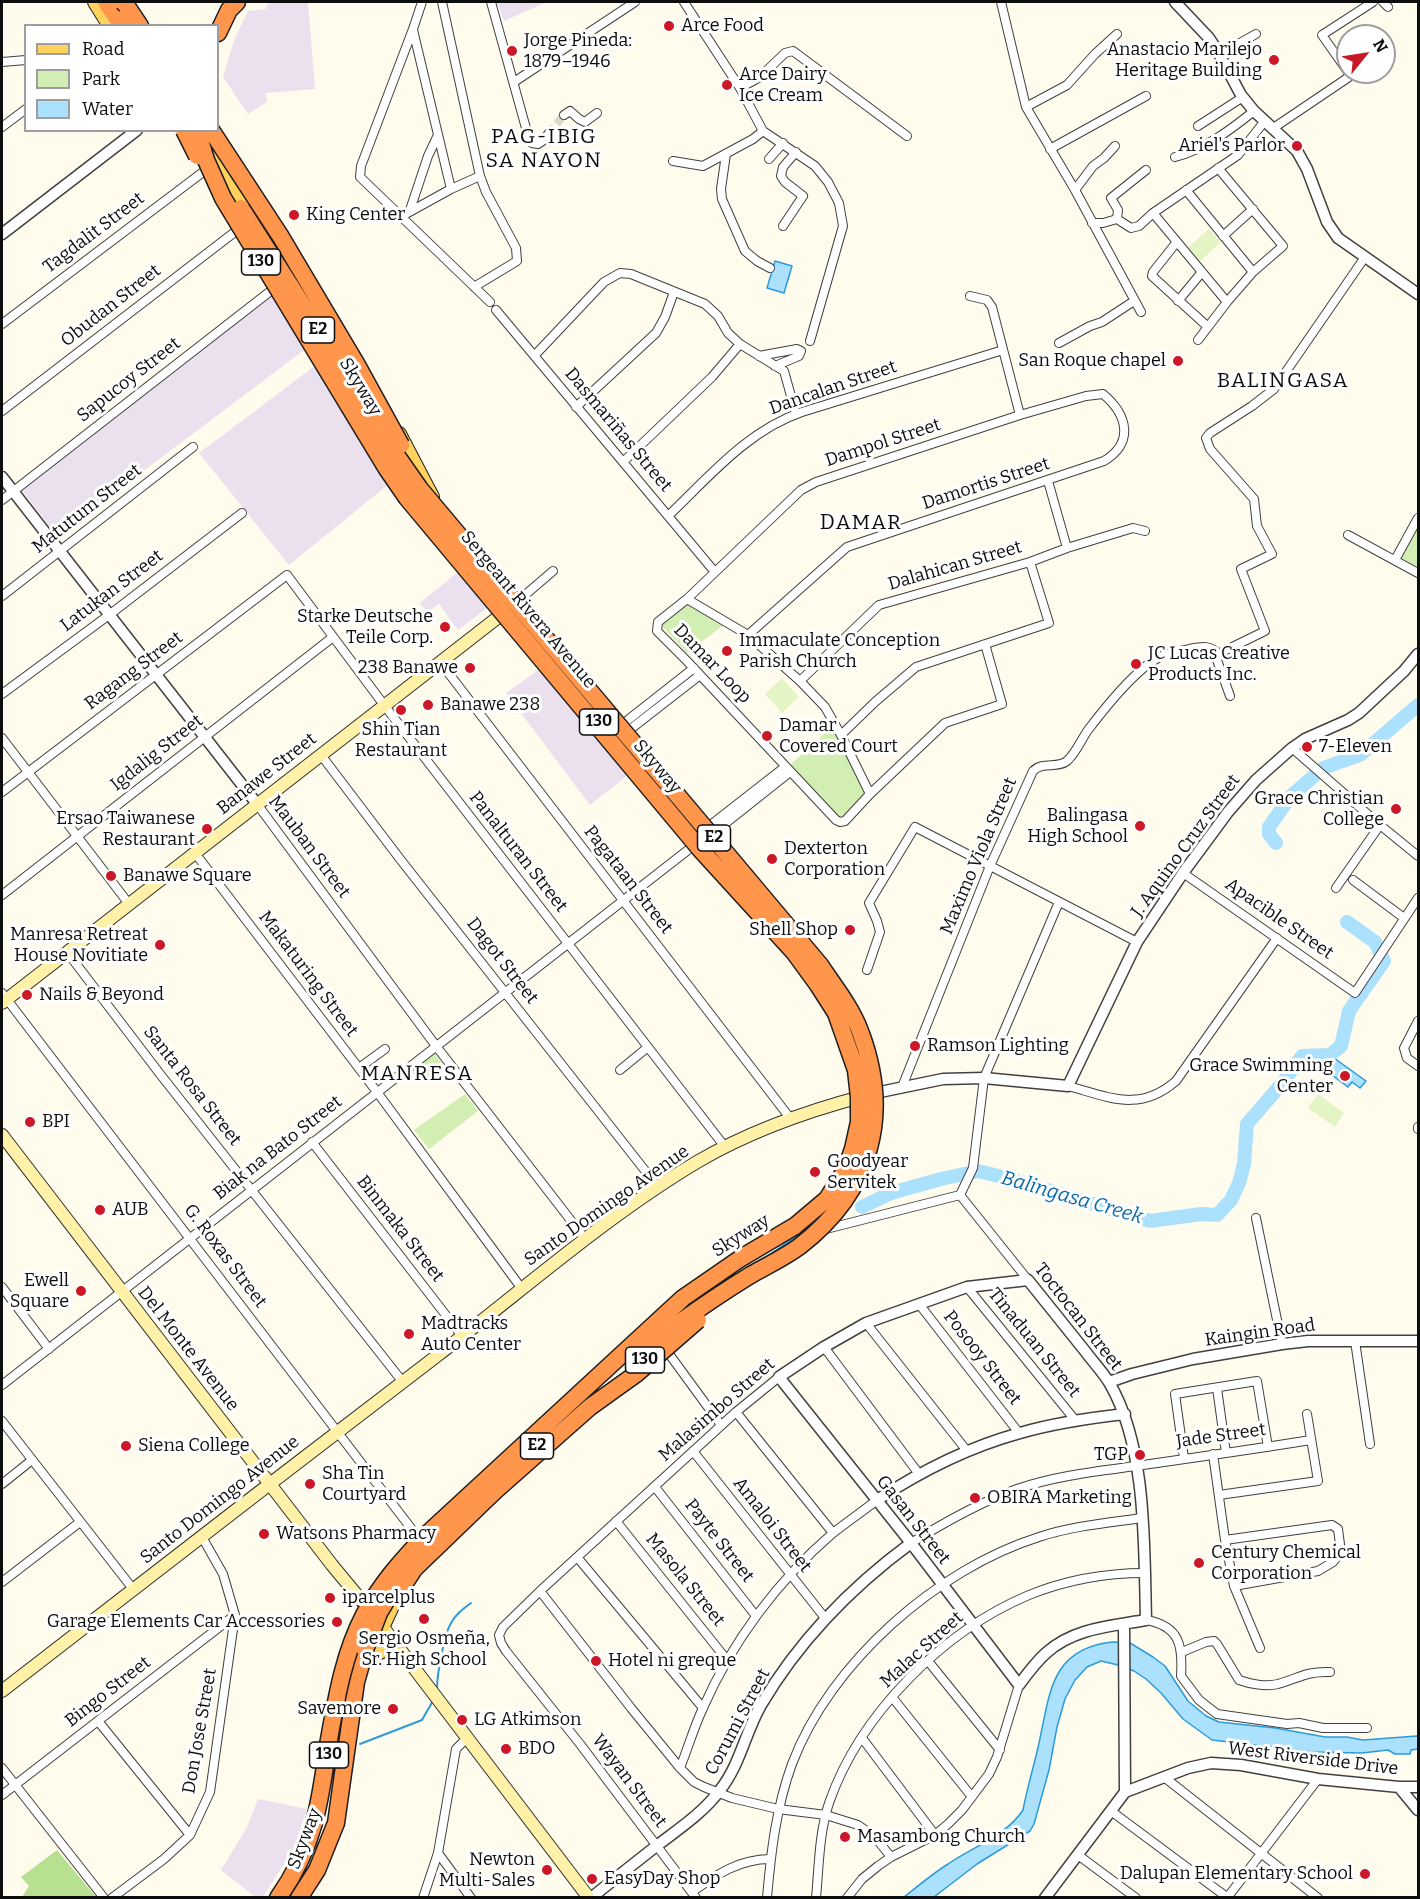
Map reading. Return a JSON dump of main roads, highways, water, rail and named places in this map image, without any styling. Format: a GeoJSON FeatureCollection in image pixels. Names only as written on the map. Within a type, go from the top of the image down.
{"type":"FeatureCollection","features":[{"type":"Feature","properties":{"kind":"highway"},"geometry":{"type":"LineString","coordinates":[[106,2],[132,24]]}},
{"type":"Feature","properties":{"kind":"highway"},"geometry":{"type":"LineString","coordinates":[[122,2],[132,24]]}},
{"type":"Feature","properties":{"kind":"highway"},"geometry":{"type":"LineString","coordinates":[[213,24],[226,2]]}},
{"type":"Feature","properties":{"kind":"highway"},"geometry":{"type":"LineString","coordinates":[[219,31],[229,10],[237,2]]}},
{"type":"Feature","properties":{"kind":"highway","name":"Skyway"},"geometry":{"type":"LineString","coordinates":[[185,132],[217,201],[262,265]]}},
{"type":"Feature","properties":{"kind":"highway","name":"Skyway"},"geometry":{"type":"LineString","coordinates":[[198,132],[214,181],[262,265],[387,469],[407,498],[700,849],[794,952],[836,1013],[856,1070],[859,1097],[859,1122],[853,1149],[846,1169],[827,1199],[795,1226],[683,1298],[417,1545],[380,1589],[364,1616],[348,1653],[340,1682],[314,1830],[300,1862],[278,1898]]}},
{"type":"Feature","properties":{"kind":"highway","name":"Skyway"},"geometry":{"type":"LineString","coordinates":[[208,132],[281,237],[357,365],[396,438],[447,520]]}},
{"type":"Feature","properties":{"kind":"highway","name":"Skyway"},"geometry":{"type":"LineString","coordinates":[[208,132],[231,193],[399,460],[820,965],[859,1029],[874,1086],[875,1110],[869,1149],[860,1176],[847,1197],[817,1230],[799,1247],[749,1276],[658,1338],[491,1487],[403,1572],[380,1613],[356,1682],[336,1823],[317,1870],[300,1898]]}},
{"type":"Feature","properties":{"kind":"highway"},"geometry":{"type":"LineString","coordinates":[[322,292],[339,321],[357,365]]}},
{"type":"Feature","properties":{"kind":"highway","name":"Skyway"},"geometry":{"type":"LineString","coordinates":[[367,1653],[376,1618],[414,1569],[435,1547],[590,1407],[636,1374],[749,1276]]}},
{"type":"Feature","properties":{"kind":"main road"},"geometry":{"type":"LineString","coordinates":[[95,2],[109,24]]}},
{"type":"Feature","properties":{"kind":"main road","name":"Sergeant Rivera Avenue"},"geometry":{"type":"LineString","coordinates":[[185,132],[200,153],[221,199],[409,497],[611,738],[694,844],[792,957],[822,999],[837,1032],[854,1099]]}},
{"type":"Feature","properties":{"kind":"main road","name":"Sergeant Rivera Avenue"},"geometry":{"type":"LineString","coordinates":[[208,132],[234,192],[401,459],[518,601],[819,953],[841,984],[857,1012],[873,1050],[880,1092]]}},
{"type":"Feature","properties":{"kind":"main road"},"geometry":{"type":"LineString","coordinates":[[274,282],[285,271]]}},
{"type":"Feature","properties":{"kind":"main road","name":"Sergeant Rivera Avenue"},"geometry":{"type":"LineString","coordinates":[[357,365],[410,453],[436,504]]}},
{"type":"Feature","properties":{"kind":"main road","name":"Banawe Street"},"geometry":{"type":"LineString","coordinates":[[3,999],[67,952],[518,601]]}},
{"type":"Feature","properties":{"kind":"main road","name":"Santo Domingo Avenue"},"geometry":{"type":"LineString","coordinates":[[2,1691],[522,1289],[658,1187],[725,1147],[790,1118],[880,1092]]}},
{"type":"Feature","properties":{"kind":"main road","name":"130"},"geometry":{"type":"LineString","coordinates":[[376,1618],[384,1580],[420,1540],[654,1336],[736,1286],[819,1231],[842,1212],[852,1199],[871,1161],[880,1127],[880,1092]]}},
{"type":"Feature","properties":{"kind":"main road","name":"130"},"geometry":{"type":"LineString","coordinates":[[278,1898],[291,1881],[311,1840],[323,1791],[338,1684],[351,1640],[392,1606],[443,1545],[654,1336],[717,1277],[794,1228],[827,1194],[848,1151],[853,1124],[854,1099]]}},
{"type":"Feature","properties":{"kind":"main road","name":"Del Monte Avenue"},"geometry":{"type":"LineString","coordinates":[[2,1135],[590,1898]]}},
{"type":"Feature","properties":{"kind":"main road"},"geometry":{"type":"LineString","coordinates":[[367,1653],[399,1650]]}},
{"type":"Feature","properties":{"kind":"water"},"geometry":{"type":"Polygon","coordinates":[[[775,261],[792,266],[784,293],[767,288],[775,261]]]}},
{"type":"Feature","properties":{"kind":"water","name":"Grace Swimming Center"},"geometry":{"type":"Polygon","coordinates":[[[1334,1058],[1366,1081],[1360,1088],[1352,1082],[1348,1087],[1325,1070],[1334,1058]]]}},
{"type":"Feature","properties":{"kind":"water"},"geometry":{"type":"Polygon","coordinates":[[[1112,1642],[1130,1643],[1153,1657],[1165,1666],[1188,1701],[1206,1716],[1219,1722],[1363,1740],[1417,1736],[1418,1749],[1411,1750],[1410,1754],[1395,1754],[1388,1750],[1362,1753],[1312,1752],[1212,1740],[1183,1719],[1146,1679],[1134,1671],[1101,1661],[1087,1667],[1075,1680],[1065,1699],[1049,1770],[1030,1831],[977,1864],[934,1897],[903,1898],[936,1872],[998,1834],[1016,1819],[1023,1810],[1046,1708],[1056,1677],[1076,1654],[1092,1646],[1112,1642]]]}},
{"type":"Feature","properties":{"kind":"waterway","name":"Balingasa Creek"},"geometry":{"type":"LineString","coordinates":[[1276,843],[1269,834],[1269,827],[1290,797],[1323,768],[1360,755],[1418,705]]}},
{"type":"Feature","properties":{"kind":"waterway","name":"Balingasa Creek"},"geometry":{"type":"LineString","coordinates":[[862,1207],[891,1193],[978,1171],[1150,1221],[1201,1214],[1217,1215],[1231,1200],[1239,1183],[1244,1164],[1247,1124],[1302,1056],[1330,1055],[1341,1046],[1349,1011],[1384,961],[1375,942],[1347,922]]}},
{"type":"Feature","properties":{"kind":"waterway"},"geometry":{"type":"LineString","coordinates":[[762,1260],[800,1234],[810,1224]]}},
{"type":"Feature","properties":{"kind":"waterway"},"geometry":{"type":"LineString","coordinates":[[437,1689],[441,1655],[448,1629],[457,1614],[471,1603]]}},
{"type":"Feature","properties":{"kind":"waterway"},"geometry":{"type":"LineString","coordinates":[[360,1744],[422,1720],[434,1699]]}},
{"type":"Feature","properties":{"kind":"tunnel"},"geometry":{"type":"LineString","coordinates":[[549,133],[564,115]]}},
{"type":"Feature","properties":{"kind":"place","name":"Arce Food"},"geometry":{"type":"Point","coordinates":[669,26]}},
{"type":"Feature","properties":{"kind":"place","name":"Jorge Pineda: 1879–1946"},"geometry":{"type":"Point","coordinates":[512,51]}},
{"type":"Feature","properties":{"kind":"place","name":"Anastacio Marilejo Heritage Building"},"geometry":{"type":"Point","coordinates":[1274,60]}},
{"type":"Feature","properties":{"kind":"place","name":"Arce Dairy Ice Cream"},"geometry":{"type":"Point","coordinates":[727,85]}},
{"type":"Feature","properties":{"kind":"place","name":"Ariel's Parlor"},"geometry":{"type":"Point","coordinates":[1297,146]}},
{"type":"Feature","properties":{"kind":"place","name":"King Center"},"geometry":{"type":"Point","coordinates":[294,215]}},
{"type":"Feature","properties":{"kind":"place","name":"San Roque chapel"},"geometry":{"type":"Point","coordinates":[1178,361]}},
{"type":"Feature","properties":{"kind":"place","name":"Starke Deutsche Teile Corp."},"geometry":{"type":"Point","coordinates":[445,627]}},
{"type":"Feature","properties":{"kind":"place","name":"Immaculate Conception Parish Church"},"geometry":{"type":"Point","coordinates":[727,651]}},
{"type":"Feature","properties":{"kind":"place","name":"JC Lucas Creative Products Inc."},"geometry":{"type":"Point","coordinates":[1136,664]}},
{"type":"Feature","properties":{"kind":"place","name":"238 Banawe"},"geometry":{"type":"Point","coordinates":[470,668]}},
{"type":"Feature","properties":{"kind":"place","name":"Banawe 238"},"geometry":{"type":"Point","coordinates":[428,705]}},
{"type":"Feature","properties":{"kind":"place","name":"Shin Tian Restaurant"},"geometry":{"type":"Point","coordinates":[401,710]}},
{"type":"Feature","properties":{"kind":"place","name":"Damar Covered Court"},"geometry":{"type":"Point","coordinates":[767,736]}},
{"type":"Feature","properties":{"kind":"place","name":"7-Eleven"},"geometry":{"type":"Point","coordinates":[1307,747]}},
{"type":"Feature","properties":{"kind":"place","name":"Grace Christian College"},"geometry":{"type":"Point","coordinates":[1396,809]}},
{"type":"Feature","properties":{"kind":"place","name":"Balingasa High School"},"geometry":{"type":"Point","coordinates":[1140,826]}},
{"type":"Feature","properties":{"kind":"place","name":"Ersao Taiwanese Restaurant"},"geometry":{"type":"Point","coordinates":[207,829]}},
{"type":"Feature","properties":{"kind":"place","name":"Dexterton Corporation"},"geometry":{"type":"Point","coordinates":[772,859]}},
{"type":"Feature","properties":{"kind":"place","name":"Banawe Square"},"geometry":{"type":"Point","coordinates":[111,876]}},
{"type":"Feature","properties":{"kind":"place","name":"Shell Shop"},"geometry":{"type":"Point","coordinates":[850,930]}},
{"type":"Feature","properties":{"kind":"place","name":"Manresa Retreat House Novitiate"},"geometry":{"type":"Point","coordinates":[160,945]}},
{"type":"Feature","properties":{"kind":"place","name":"Nails & Beyond"},"geometry":{"type":"Point","coordinates":[27,995]}},
{"type":"Feature","properties":{"kind":"place","name":"Ramson Lighting"},"geometry":{"type":"Point","coordinates":[915,1046]}},
{"type":"Feature","properties":{"kind":"place","name":"Grace Swimming Center"},"geometry":{"type":"Point","coordinates":[1345,1076]}},
{"type":"Feature","properties":{"kind":"place","name":"BPI"},"geometry":{"type":"Point","coordinates":[30,1122]}},
{"type":"Feature","properties":{"kind":"place","name":"Goodyear Servitek"},"geometry":{"type":"Point","coordinates":[815,1172]}},
{"type":"Feature","properties":{"kind":"place","name":"AUB"},"geometry":{"type":"Point","coordinates":[100,1210]}},
{"type":"Feature","properties":{"kind":"place","name":"Ewell Square"},"geometry":{"type":"Point","coordinates":[81,1291]}},
{"type":"Feature","properties":{"kind":"place","name":"Madtracks Auto Center"},"geometry":{"type":"Point","coordinates":[409,1334]}},
{"type":"Feature","properties":{"kind":"place","name":"Siena College"},"geometry":{"type":"Point","coordinates":[126,1446]}},
{"type":"Feature","properties":{"kind":"place","name":"TGP"},"geometry":{"type":"Point","coordinates":[1140,1455]}},
{"type":"Feature","properties":{"kind":"place","name":"Sha Tin Courtyard"},"geometry":{"type":"Point","coordinates":[310,1484]}},
{"type":"Feature","properties":{"kind":"place","name":"OBIRA Marketing"},"geometry":{"type":"Point","coordinates":[975,1498]}},
{"type":"Feature","properties":{"kind":"place","name":"Watsons Pharmacy"},"geometry":{"type":"Point","coordinates":[264,1534]}},
{"type":"Feature","properties":{"kind":"place","name":"Century Chemical Corporation"},"geometry":{"type":"Point","coordinates":[1199,1563]}},
{"type":"Feature","properties":{"kind":"place","name":"iparcelplus"},"geometry":{"type":"Point","coordinates":[330,1598]}},
{"type":"Feature","properties":{"kind":"place","name":"Sergio Osmeña, Sr. High School"},"geometry":{"type":"Point","coordinates":[424,1619]}},
{"type":"Feature","properties":{"kind":"place","name":"Garage Elements Car Accessories"},"geometry":{"type":"Point","coordinates":[337,1622]}},
{"type":"Feature","properties":{"kind":"place","name":"Hotel ni greque"},"geometry":{"type":"Point","coordinates":[596,1661]}},
{"type":"Feature","properties":{"kind":"place","name":"Savemore"},"geometry":{"type":"Point","coordinates":[393,1709]}},
{"type":"Feature","properties":{"kind":"place","name":"LG Atkimson"},"geometry":{"type":"Point","coordinates":[462,1720]}},
{"type":"Feature","properties":{"kind":"place","name":"BDO"},"geometry":{"type":"Point","coordinates":[506,1749]}},
{"type":"Feature","properties":{"kind":"place","name":"Masambong Church"},"geometry":{"type":"Point","coordinates":[845,1837]}},
{"type":"Feature","properties":{"kind":"place","name":"Newton Multi-Sales"},"geometry":{"type":"Point","coordinates":[547,1870]}},
{"type":"Feature","properties":{"kind":"place","name":"Dalupan Elementary School"},"geometry":{"type":"Point","coordinates":[1365,1874]}},
{"type":"Feature","properties":{"kind":"place","name":"EasyDay Shop"},"geometry":{"type":"Point","coordinates":[592,1879]}},
{"type":"Feature","properties":{"kind":"district","name":"PAG-IBIG SA NAYON"},"geometry":{"type":"Point","coordinates":[544,149]}},
{"type":"Feature","properties":{"kind":"district","name":"BALINGASA"},"geometry":{"type":"Point","coordinates":[1283,381]}},
{"type":"Feature","properties":{"kind":"district","name":"DAMAR"},"geometry":{"type":"Point","coordinates":[861,523]}},
{"type":"Feature","properties":{"kind":"district","name":"MANRESA"},"geometry":{"type":"Point","coordinates":[417,1074]}}]}
